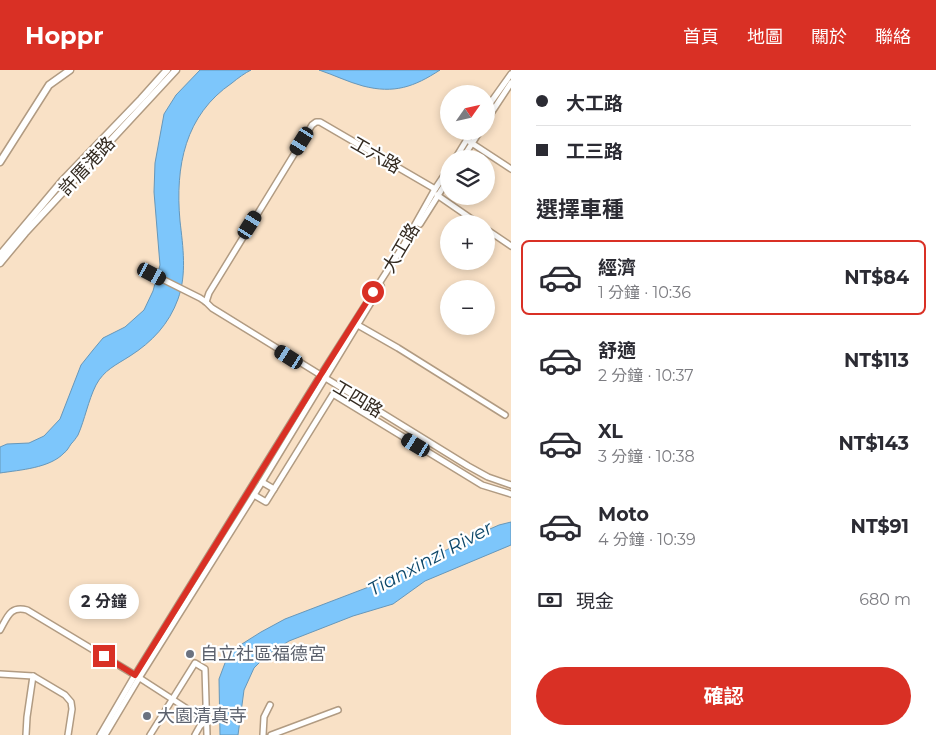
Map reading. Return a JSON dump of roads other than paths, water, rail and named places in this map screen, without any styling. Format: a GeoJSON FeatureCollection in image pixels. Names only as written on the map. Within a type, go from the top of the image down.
{"type":"FeatureCollection","features":[{"type":"Feature","properties":{"kind":"street"},"geometry":{"type":"LineString","coordinates":[[0,162],[49,85],[70,70]]}},
{"type":"Feature","properties":{"kind":"street","name":"許厝港路"},"geometry":{"type":"LineString","coordinates":[[0,263],[12,244],[63,180],[142,99],[167,70]]}},
{"type":"Feature","properties":{"kind":"street","name":"許厝港路"},"geometry":{"type":"LineString","coordinates":[[0,255],[32,225],[176,70]]}},
{"type":"Feature","properties":{"kind":"street"},"geometry":{"type":"LineString","coordinates":[[495,96],[511,74]]}},
{"type":"Feature","properties":{"kind":"street"},"geometry":{"type":"LineString","coordinates":[[495,108],[511,83]]}},
{"type":"Feature","properties":{"kind":"street","name":"工六路"},"geometry":{"type":"LineString","coordinates":[[206,302],[209,293],[312,124],[316,122],[320,122],[436,192],[467,215]]}},
{"type":"Feature","properties":{"kind":"street"},"geometry":{"type":"LineString","coordinates":[[462,150],[469,142]]}},
{"type":"Feature","properties":{"kind":"street"},"geometry":{"type":"LineString","coordinates":[[466,150],[469,142]]}},
{"type":"Feature","properties":{"kind":"street"},"geometry":{"type":"LineString","coordinates":[[469,142],[511,169]]}},
{"type":"Feature","properties":{"kind":"street","name":"大工路"},"geometry":{"type":"LineString","coordinates":[[100,735],[440,185]]}},
{"type":"Feature","properties":{"kind":"street","name":"大工路"},"geometry":{"type":"LineString","coordinates":[[436,192],[440,188]]}},
{"type":"Feature","properties":{"kind":"street"},"geometry":{"type":"LineString","coordinates":[[495,235],[511,246]]}},
{"type":"Feature","properties":{"kind":"street","name":"工四路"},"geometry":{"type":"LineString","coordinates":[[150,273],[206,302],[212,308],[322,377],[468,466],[488,477],[511,485]]}},
{"type":"Feature","properties":{"kind":"street"},"geometry":{"type":"LineString","coordinates":[[355,324],[398,348],[505,415]]}},
{"type":"Feature","properties":{"kind":"street","name":"大工路"},"geometry":{"type":"LineString","coordinates":[[105,735],[137,676],[254,495],[322,377]]}},
{"type":"Feature","properties":{"kind":"street"},"geometry":{"type":"LineString","coordinates":[[254,495],[266,502],[333,394],[482,485],[511,494]]}},
{"type":"Feature","properties":{"kind":"street"},"geometry":{"type":"LineString","coordinates":[[262,482],[274,490]]}},
{"type":"Feature","properties":{"kind":"street"},"geometry":{"type":"LineString","coordinates":[[0,630],[10,612],[15,608],[26,610],[137,676],[206,721]]}},
{"type":"Feature","properties":{"kind":"street"},"geometry":{"type":"LineString","coordinates":[[150,735],[195,663],[205,669],[207,735]]}},
{"type":"Feature","properties":{"kind":"street"},"geometry":{"type":"LineString","coordinates":[[0,674],[33,676],[66,695],[71,702],[72,709],[68,735]]}},
{"type":"Feature","properties":{"kind":"street"},"geometry":{"type":"LineString","coordinates":[[26,735],[33,676]]}},
{"type":"Feature","properties":{"kind":"street"},"geometry":{"type":"LineString","coordinates":[[262,735],[264,717],[270,705]]}},
{"type":"Feature","properties":{"kind":"street"},"geometry":{"type":"LineString","coordinates":[[271,735],[338,710]]}},
{"type":"Feature","properties":{"kind":"street"},"geometry":{"type":"LineString","coordinates":[[195,735],[200,726],[206,721]]}},
{"type":"Feature","properties":{"kind":"water"},"geometry":{"type":"Polygon","coordinates":[[[200,70],[251,70],[239,77],[216,96],[203,110],[186,143],[179,181],[183,280],[174,308],[159,332],[138,351],[111,368],[99,380],[78,435],[65,452],[58,458],[43,465],[0,473],[0,447],[7,444],[29,443],[44,436],[60,419],[81,365],[103,338],[125,327],[144,310],[153,291],[160,265],[154,192],[155,163],[164,114],[176,95],[200,70]]]}},
{"type":"Feature","properties":{"kind":"water"},"geometry":{"type":"Polygon","coordinates":[[[319,70],[440,70],[412,85],[384,89],[357,84],[319,70]]]}},
{"type":"Feature","properties":{"kind":"water"},"geometry":{"type":"Polygon","coordinates":[[[511,522],[511,545],[425,581],[393,604],[353,616],[289,641],[267,655],[254,668],[244,690],[238,735],[220,735],[219,679],[225,663],[234,649],[285,619],[387,580],[474,536],[511,522]]]}},
{"type":"Feature","properties":{"kind":"place","name":"自立社區福德宮"},"geometry":{"type":"Point","coordinates":[190,654]}},
{"type":"Feature","properties":{"kind":"place","name":"大園清真寺"},"geometry":{"type":"Point","coordinates":[147,716]}},
{"type":"Feature","properties":{"kind":"water label","name":"Tianxinzi River"},"geometry":{"type":"Point","coordinates":[430,558]}}]}
